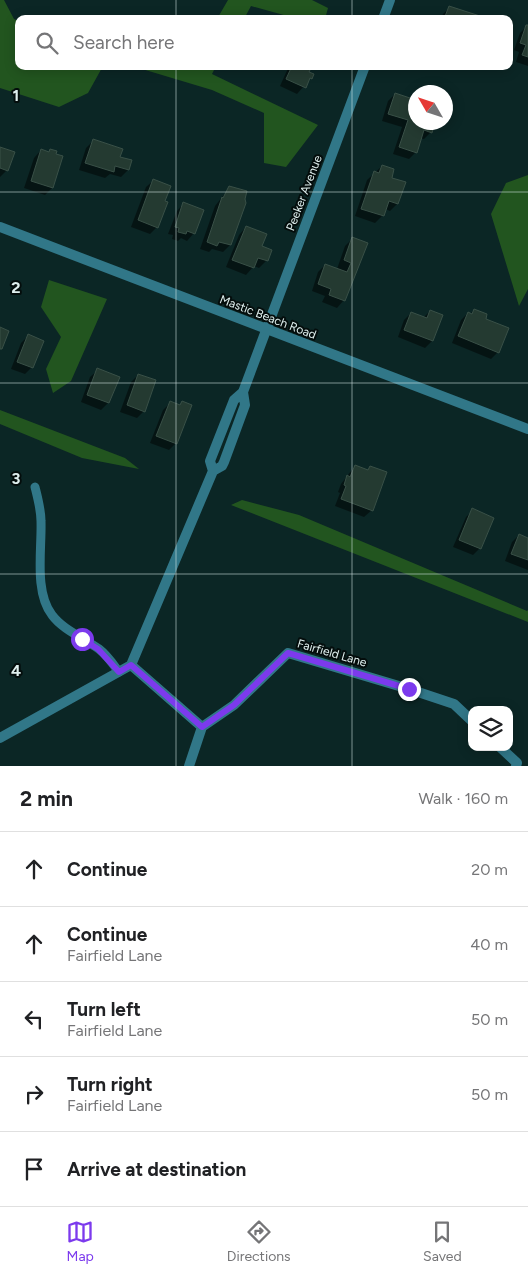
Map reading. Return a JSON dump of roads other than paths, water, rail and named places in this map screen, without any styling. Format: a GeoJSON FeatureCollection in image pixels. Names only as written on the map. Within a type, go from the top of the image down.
{"type":"FeatureCollection","features":[{"type":"Feature","properties":{"kind":"street"},"geometry":{"type":"LineString","coordinates":[[384,15],[390,0]]}},
{"type":"Feature","properties":{"kind":"street","name":"Peeker Avenue"},"geometry":{"type":"LineString","coordinates":[[266,329],[363,70]]}},
{"type":"Feature","properties":{"kind":"street","name":"Mastic Beach Road"},"geometry":{"type":"LineString","coordinates":[[0,228],[528,429]]}},
{"type":"Feature","properties":{"kind":"street"},"geometry":{"type":"LineString","coordinates":[[0,738],[131,665],[213,471],[210,461],[234,400],[243,392],[266,329]]}},
{"type":"Feature","properties":{"kind":"street","name":"Fairfield Lane"},"geometry":{"type":"LineString","coordinates":[[202,727],[234,705],[288,653],[454,704],[468,717]]}},
{"type":"Feature","properties":{"kind":"street"},"geometry":{"type":"LineString","coordinates":[[131,665],[202,727],[189,766]]}},
{"type":"Feature","properties":{"kind":"street"},"geometry":{"type":"LineString","coordinates":[[504,751],[517,763],[516,766]]}},
{"type":"Feature","properties":{"kind":"lane"},"geometry":{"type":"LineString","coordinates":[[35,487],[41,520],[40,575],[46,603],[51,615],[98,649],[119,672]]}}]}
